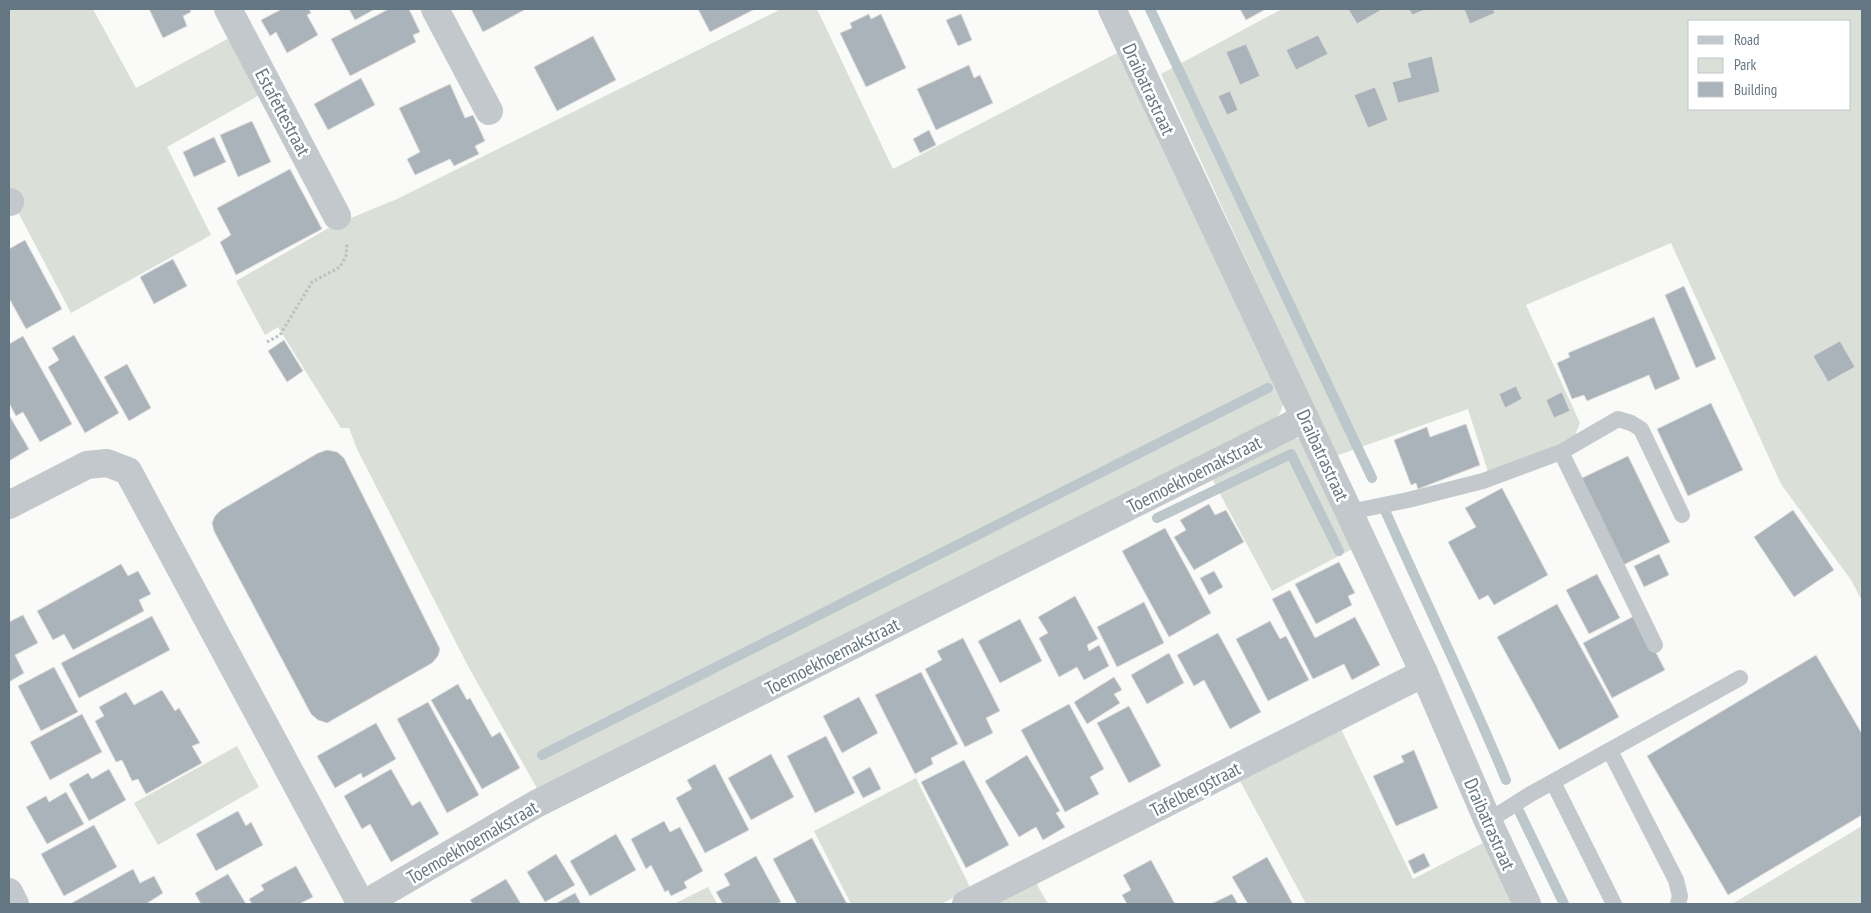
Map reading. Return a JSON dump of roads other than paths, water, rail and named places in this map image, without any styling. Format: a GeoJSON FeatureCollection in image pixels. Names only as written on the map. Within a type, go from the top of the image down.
{"type":"FeatureCollection","features":[{"type":"Feature","properties":{"kind":"street","name":"Estafettestraat"},"geometry":{"type":"LineString","coordinates":[[228,9],[337,216]]}},
{"type":"Feature","properties":{"kind":"street"},"geometry":{"type":"LineString","coordinates":[[434,9],[488,111]]}},
{"type":"Feature","properties":{"kind":"street","name":"Draibatrastraat"},"geometry":{"type":"LineString","coordinates":[[1112,9],[1424,673],[1488,821],[1527,904]]}},
{"type":"Feature","properties":{"kind":"street","name":"Toemoekhoemakstraat"},"geometry":{"type":"LineString","coordinates":[[362,904],[536,804],[1305,418]]}},
{"type":"Feature","properties":{"kind":"street"},"geometry":{"type":"LineString","coordinates":[[9,505],[87,465],[107,464],[128,471],[362,904]]}},
{"type":"Feature","properties":{"kind":"street","name":"Tafelbergstraat"},"geometry":{"type":"LineString","coordinates":[[966,904],[1424,673]]}},
{"type":"Feature","properties":{"kind":"street"},"geometry":{"type":"LineString","coordinates":[[9,892],[15,904]]}},
{"type":"Feature","properties":{"kind":"lane"},"geometry":{"type":"LineString","coordinates":[[1349,512],[1408,500],[1483,481],[1561,452],[1618,419],[1631,423],[1641,429],[1682,515]]}},
{"type":"Feature","properties":{"kind":"lane"},"geometry":{"type":"LineString","coordinates":[[1561,452],[1655,645]]}},
{"type":"Feature","properties":{"kind":"lane"},"geometry":{"type":"LineString","coordinates":[[1488,821],[1553,782],[1740,678]]}},
{"type":"Feature","properties":{"kind":"lane"},"geometry":{"type":"LineString","coordinates":[[1610,751],[1676,880],[1680,896],[1678,904]]}},
{"type":"Feature","properties":{"kind":"lane"},"geometry":{"type":"LineString","coordinates":[[1553,782],[1614,904]]}},
{"type":"Feature","properties":{"kind":"waterway"},"geometry":{"type":"LineString","coordinates":[[1150,9],[1372,478]]}},
{"type":"Feature","properties":{"kind":"waterway"},"geometry":{"type":"LineString","coordinates":[[542,755],[1268,388]]}},
{"type":"Feature","properties":{"kind":"waterway"},"geometry":{"type":"LineString","coordinates":[[1157,518],[1291,454],[1339,551]]}},
{"type":"Feature","properties":{"kind":"waterway"},"geometry":{"type":"LineString","coordinates":[[1384,508],[1477,711],[1506,780]]}},
{"type":"Feature","properties":{"kind":"waterway"},"geometry":{"type":"LineString","coordinates":[[1519,811],[1564,904]]}}]}
